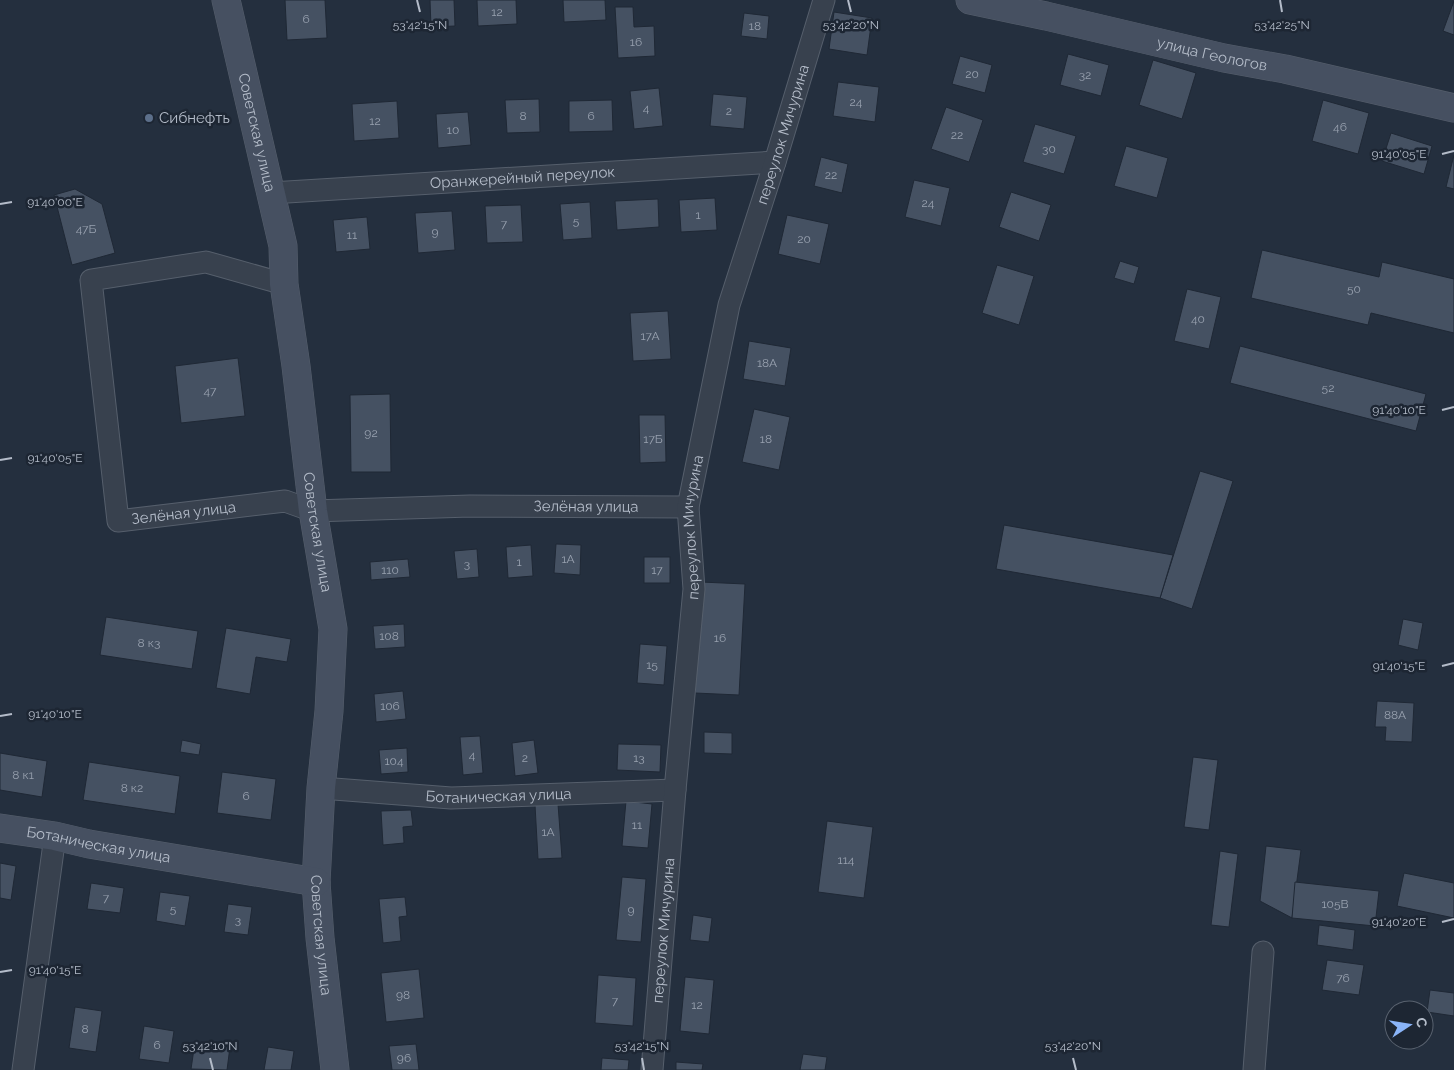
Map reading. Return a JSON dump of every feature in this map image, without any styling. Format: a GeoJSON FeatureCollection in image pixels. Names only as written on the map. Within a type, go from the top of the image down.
{"type":"FeatureCollection","features":[{"type":"Feature","properties":{"kind":"street","name":"Советская улица"},"geometry":{"type":"LineString","coordinates":[[226,0],[283,246],[284,284],[296,366],[313,511],[333,629],[329,712],[321,788],[316,882],[320,938],[335,1070]]}},
{"type":"Feature","properties":{"kind":"street","name":"переулок Мичурина"},"geometry":{"type":"LineString","coordinates":[[652,1070],[694,589],[688,507],[729,306],[824,0]]}},
{"type":"Feature","properties":{"kind":"street","name":"улица Геологов"},"geometry":{"type":"LineString","coordinates":[[983,2],[1216,56],[1454,108]]}},
{"type":"Feature","properties":{"kind":"street","name":"Оранжерейный переулок"},"geometry":{"type":"LineString","coordinates":[[271,193],[775,162]]}},
{"type":"Feature","properties":{"kind":"street","name":"Зелёная улица"},"geometry":{"type":"LineString","coordinates":[[284,284],[206,262],[90,280],[118,521],[285,501],[313,511],[470,506],[688,507]]}},
{"type":"Feature","properties":{"kind":"street","name":"Ботаническая улица"},"geometry":{"type":"LineString","coordinates":[[321,788],[451,798],[675,790]]}},
{"type":"Feature","properties":{"kind":"street","name":"Ботаническая улица"},"geometry":{"type":"LineString","coordinates":[[0,828],[316,882]]}},
{"type":"Feature","properties":{"kind":"street"},"geometry":{"type":"LineString","coordinates":[[23,1070],[55,836]]}},
{"type":"Feature","properties":{"kind":"street"},"geometry":{"type":"LineString","coordinates":[[1254,1070],[1263,952]]}},
{"type":"Feature","properties":{"kind":"building"},"geometry":{"type":"Polygon","coordinates":[[[285,0],[325,0],[327,38],[287,40],[285,0]]]}},
{"type":"Feature","properties":{"kind":"building"},"geometry":{"type":"Polygon","coordinates":[[[430,0],[454,0],[455,26],[431,27],[430,0]]]}},
{"type":"Feature","properties":{"kind":"building"},"geometry":{"type":"Polygon","coordinates":[[[477,0],[516,0],[517,24],[478,26],[477,0]]]}},
{"type":"Feature","properties":{"kind":"building"},"geometry":{"type":"Polygon","coordinates":[[[563,0],[605,0],[606,20],[564,22],[563,0]]]}},
{"type":"Feature","properties":{"kind":"building"},"geometry":{"type":"Polygon","coordinates":[[[1454,1],[1454,35],[1443,31],[1454,1]]]}},
{"type":"Feature","properties":{"kind":"building"},"geometry":{"type":"Polygon","coordinates":[[[615,7],[633,7],[634,27],[654,26],[655,56],[618,58],[615,7]]]}},
{"type":"Feature","properties":{"kind":"building"},"geometry":{"type":"Polygon","coordinates":[[[834,12],[872,18],[867,55],[829,49],[834,12]]]}},
{"type":"Feature","properties":{"kind":"building"},"geometry":{"type":"Polygon","coordinates":[[[744,13],[769,16],[767,39],[741,36],[744,13]]]}},
{"type":"Feature","properties":{"kind":"building"},"geometry":{"type":"Polygon","coordinates":[[[1068,54],[1109,65],[1101,96],[1060,85],[1068,54]]]}},
{"type":"Feature","properties":{"kind":"building"},"geometry":{"type":"Polygon","coordinates":[[[960,56],[992,65],[985,93],[952,84],[960,56]]]}},
{"type":"Feature","properties":{"kind":"building"},"geometry":{"type":"Polygon","coordinates":[[[1153,60],[1196,73],[1182,119],[1139,105],[1153,60]]]}},
{"type":"Feature","properties":{"kind":"building"},"geometry":{"type":"Polygon","coordinates":[[[838,82],[879,87],[875,122],[833,116],[838,82]]]}},
{"type":"Feature","properties":{"kind":"building"},"geometry":{"type":"Polygon","coordinates":[[[659,88],[663,126],[634,129],[630,91],[659,88]]]}},
{"type":"Feature","properties":{"kind":"building"},"geometry":{"type":"Polygon","coordinates":[[[713,94],[747,97],[744,129],[710,126],[713,94]]]}},
{"type":"Feature","properties":{"kind":"building"},"geometry":{"type":"Polygon","coordinates":[[[539,99],[540,132],[507,133],[505,100],[539,99]]]}},
{"type":"Feature","properties":{"kind":"building"},"geometry":{"type":"Polygon","coordinates":[[[612,100],[613,131],[569,132],[569,101],[612,100]]]}},
{"type":"Feature","properties":{"kind":"building"},"geometry":{"type":"Polygon","coordinates":[[[1323,100],[1369,113],[1358,154],[1312,141],[1323,100]]]}},
{"type":"Feature","properties":{"kind":"building"},"geometry":{"type":"Polygon","coordinates":[[[397,101],[399,138],[354,141],[352,104],[397,101]]]}},
{"type":"Feature","properties":{"kind":"building"},"geometry":{"type":"Polygon","coordinates":[[[946,107],[983,120],[969,162],[931,149],[946,107]]]}},
{"type":"Feature","properties":{"kind":"building"},"geometry":{"type":"Polygon","coordinates":[[[468,112],[471,145],[438,148],[436,114],[468,112]]]}},
{"type":"Feature","properties":{"kind":"building"},"geometry":{"type":"Polygon","coordinates":[[[1035,124],[1076,136],[1064,174],[1023,162],[1035,124]]]}},
{"type":"Feature","properties":{"kind":"building"},"geometry":{"type":"Polygon","coordinates":[[[1391,133],[1432,146],[1424,174],[1382,161],[1391,133]]]}},
{"type":"Feature","properties":{"kind":"building"},"geometry":{"type":"Polygon","coordinates":[[[1126,146],[1168,158],[1157,198],[1114,186],[1126,146]]]}},
{"type":"Feature","properties":{"kind":"building"},"geometry":{"type":"Polygon","coordinates":[[[1454,155],[1454,189],[1446,187],[1454,155]]]}},
{"type":"Feature","properties":{"kind":"building"},"geometry":{"type":"Polygon","coordinates":[[[821,157],[848,164],[842,193],[814,186],[821,157]]]}},
{"type":"Feature","properties":{"kind":"building"},"geometry":{"type":"Polygon","coordinates":[[[914,180],[950,188],[941,226],[905,217],[914,180]]]}},
{"type":"Feature","properties":{"kind":"building"},"geometry":{"type":"Polygon","coordinates":[[[75,189],[102,204],[115,253],[72,265],[54,195],[75,189]]]}},
{"type":"Feature","properties":{"kind":"building"},"geometry":{"type":"Polygon","coordinates":[[[1011,192],[1051,205],[1039,241],[999,227],[1011,192]]]}},
{"type":"Feature","properties":{"kind":"building"},"geometry":{"type":"Polygon","coordinates":[[[715,198],[717,230],[681,232],[679,200],[715,198]]]}},
{"type":"Feature","properties":{"kind":"building"},"geometry":{"type":"Polygon","coordinates":[[[658,199],[659,227],[617,230],[615,201],[658,199]]]}},
{"type":"Feature","properties":{"kind":"building"},"geometry":{"type":"Polygon","coordinates":[[[590,202],[592,238],[563,240],[560,204],[590,202]]]}},
{"type":"Feature","properties":{"kind":"building"},"geometry":{"type":"Polygon","coordinates":[[[521,205],[523,242],[487,243],[485,206],[521,205]]]}},
{"type":"Feature","properties":{"kind":"building"},"geometry":{"type":"Polygon","coordinates":[[[452,211],[455,250],[418,253],[415,213],[452,211]]]}},
{"type":"Feature","properties":{"kind":"building"},"geometry":{"type":"Polygon","coordinates":[[[787,215],[829,224],[820,264],[778,254],[787,215]]]}},
{"type":"Feature","properties":{"kind":"building"},"geometry":{"type":"Polygon","coordinates":[[[367,217],[370,249],[336,252],[333,220],[367,217]]]}},
{"type":"Feature","properties":{"kind":"building"},"geometry":{"type":"Polygon","coordinates":[[[1262,250],[1379,277],[1382,262],[1454,279],[1454,333],[1371,313],[1368,325],[1251,298],[1262,250]]]}},
{"type":"Feature","properties":{"kind":"building"},"geometry":{"type":"Polygon","coordinates":[[[1120,261],[1139,267],[1134,284],[1114,278],[1120,261]]]}},
{"type":"Feature","properties":{"kind":"building"},"geometry":{"type":"Polygon","coordinates":[[[997,265],[1034,276],[1019,325],[982,313],[997,265]]]}},
{"type":"Feature","properties":{"kind":"building"},"geometry":{"type":"Polygon","coordinates":[[[1187,289],[1221,297],[1209,349],[1174,341],[1187,289]]]}},
{"type":"Feature","properties":{"kind":"building"},"geometry":{"type":"Polygon","coordinates":[[[668,311],[671,359],[633,361],[630,313],[668,311]]]}},
{"type":"Feature","properties":{"kind":"building"},"geometry":{"type":"Polygon","coordinates":[[[749,341],[791,348],[785,386],[743,379],[749,341]]]}},
{"type":"Feature","properties":{"kind":"building"},"geometry":{"type":"Polygon","coordinates":[[[1240,346],[1426,394],[1416,431],[1230,383],[1240,346]]]}},
{"type":"Feature","properties":{"kind":"building"},"geometry":{"type":"Polygon","coordinates":[[[238,358],[245,416],[181,423],[175,366],[238,358]]]}},
{"type":"Feature","properties":{"kind":"building"},"geometry":{"type":"Polygon","coordinates":[[[390,394],[391,472],[351,472],[350,395],[390,394]]]}},
{"type":"Feature","properties":{"kind":"building"},"geometry":{"type":"Polygon","coordinates":[[[754,409],[790,417],[779,470],[742,462],[754,409]]]}},
{"type":"Feature","properties":{"kind":"building"},"geometry":{"type":"Polygon","coordinates":[[[639,415],[665,415],[666,462],[640,463],[639,415]]]}},
{"type":"Feature","properties":{"kind":"building"},"geometry":{"type":"Polygon","coordinates":[[[1200,471],[1233,481],[1192,609],[1160,598],[1200,471]]]}},
{"type":"Feature","properties":{"kind":"building"},"geometry":{"type":"Polygon","coordinates":[[[1004,525],[1173,555],[1160,598],[996,569],[1004,525]]]}},
{"type":"Feature","properties":{"kind":"building"},"geometry":{"type":"Polygon","coordinates":[[[556,544],[581,545],[580,575],[554,573],[556,544]]]}},
{"type":"Feature","properties":{"kind":"building"},"geometry":{"type":"Polygon","coordinates":[[[531,545],[533,576],[508,578],[506,547],[531,545]]]}},
{"type":"Feature","properties":{"kind":"building"},"geometry":{"type":"Polygon","coordinates":[[[477,549],[479,577],[457,579],[454,551],[477,549]]]}},
{"type":"Feature","properties":{"kind":"building"},"geometry":{"type":"Polygon","coordinates":[[[644,557],[670,557],[670,583],[644,583],[644,557]]]}},
{"type":"Feature","properties":{"kind":"building"},"geometry":{"type":"Polygon","coordinates":[[[408,559],[410,577],[371,580],[370,562],[408,559]]]}},
{"type":"Feature","properties":{"kind":"building"},"geometry":{"type":"Polygon","coordinates":[[[701,582],[745,584],[739,695],[695,693],[701,582]]]}},
{"type":"Feature","properties":{"kind":"building"},"geometry":{"type":"Polygon","coordinates":[[[106,617],[198,631],[192,669],[100,655],[106,617]]]}},
{"type":"Feature","properties":{"kind":"building"},"geometry":{"type":"Polygon","coordinates":[[[1403,619],[1423,623],[1418,650],[1398,645],[1403,619]]]}},
{"type":"Feature","properties":{"kind":"building"},"geometry":{"type":"Polygon","coordinates":[[[404,624],[405,647],[375,649],[373,626],[404,624]]]}},
{"type":"Feature","properties":{"kind":"building"},"geometry":{"type":"Polygon","coordinates":[[[226,628],[291,639],[287,662],[256,657],[250,694],[216,688],[226,628]]]}},
{"type":"Feature","properties":{"kind":"building"},"geometry":{"type":"Polygon","coordinates":[[[640,644],[667,646],[664,685],[637,683],[640,644]]]}},
{"type":"Feature","properties":{"kind":"building"},"geometry":{"type":"Polygon","coordinates":[[[403,691],[406,719],[376,722],[374,694],[403,691]]]}},
{"type":"Feature","properties":{"kind":"building"},"geometry":{"type":"Polygon","coordinates":[[[1377,701],[1414,703],[1412,742],[1385,741],[1386,727],[1375,727],[1377,701]]]}},
{"type":"Feature","properties":{"kind":"building"},"geometry":{"type":"Polygon","coordinates":[[[704,732],[732,733],[732,754],[704,753],[704,732]]]}},
{"type":"Feature","properties":{"kind":"building"},"geometry":{"type":"Polygon","coordinates":[[[480,736],[483,773],[463,775],[460,737],[480,736]]]}},
{"type":"Feature","properties":{"kind":"building"},"geometry":{"type":"Polygon","coordinates":[[[182,740],[201,744],[199,755],[180,752],[182,740]]]}},
{"type":"Feature","properties":{"kind":"building"},"geometry":{"type":"Polygon","coordinates":[[[534,740],[538,773],[515,776],[512,743],[534,740]]]}},
{"type":"Feature","properties":{"kind":"building"},"geometry":{"type":"Polygon","coordinates":[[[618,744],[661,745],[660,772],[617,770],[618,744]]]}},
{"type":"Feature","properties":{"kind":"building"},"geometry":{"type":"Polygon","coordinates":[[[407,748],[408,772],[381,774],[379,750],[407,748]]]}},
{"type":"Feature","properties":{"kind":"building"},"geometry":{"type":"Polygon","coordinates":[[[0,753],[47,761],[42,797],[0,790],[0,753]]]}},
{"type":"Feature","properties":{"kind":"building"},"geometry":{"type":"Polygon","coordinates":[[[1193,757],[1218,760],[1209,830],[1184,827],[1193,757]]]}},
{"type":"Feature","properties":{"kind":"building"},"geometry":{"type":"Polygon","coordinates":[[[89,762],[180,776],[175,814],[83,800],[89,762]]]}},
{"type":"Feature","properties":{"kind":"building"},"geometry":{"type":"Polygon","coordinates":[[[222,772],[276,779],[271,820],[217,813],[222,772]]]}},
{"type":"Feature","properties":{"kind":"building"},"geometry":{"type":"Polygon","coordinates":[[[626,801],[652,804],[648,848],[622,846],[626,801]]]}},
{"type":"Feature","properties":{"kind":"building"},"geometry":{"type":"Polygon","coordinates":[[[558,804],[562,858],[538,859],[535,805],[558,804]]]}},
{"type":"Feature","properties":{"kind":"building"},"geometry":{"type":"Polygon","coordinates":[[[411,810],[413,826],[403,827],[404,843],[383,845],[381,811],[411,810]]]}},
{"type":"Feature","properties":{"kind":"building"},"geometry":{"type":"Polygon","coordinates":[[[827,821],[873,827],[864,898],[818,892],[827,821]]]}},
{"type":"Feature","properties":{"kind":"building"},"geometry":{"type":"Polygon","coordinates":[[[1266,846],[1301,850],[1292,918],[1260,901],[1266,846]]]}},
{"type":"Feature","properties":{"kind":"building"},"geometry":{"type":"Polygon","coordinates":[[[1220,851],[1238,854],[1229,927],[1211,925],[1220,851]]]}},
{"type":"Feature","properties":{"kind":"building"},"geometry":{"type":"Polygon","coordinates":[[[0,863],[16,866],[11,900],[0,898],[0,863]]]}},
{"type":"Feature","properties":{"kind":"building"},"geometry":{"type":"Polygon","coordinates":[[[1404,873],[1454,883],[1454,918],[1397,906],[1404,873]]]}},
{"type":"Feature","properties":{"kind":"building"},"geometry":{"type":"Polygon","coordinates":[[[622,877],[646,879],[641,942],[616,940],[622,877]]]}},
{"type":"Feature","properties":{"kind":"building"},"geometry":{"type":"Polygon","coordinates":[[[1295,882],[1379,891],[1375,926],[1292,918],[1295,882]]]}},
{"type":"Feature","properties":{"kind":"building"},"geometry":{"type":"Polygon","coordinates":[[[91,883],[124,888],[120,913],[87,909],[91,883]]]}},
{"type":"Feature","properties":{"kind":"building"},"geometry":{"type":"Polygon","coordinates":[[[160,892],[190,896],[185,926],[156,921],[160,892]]]}},
{"type":"Feature","properties":{"kind":"building"},"geometry":{"type":"Polygon","coordinates":[[[405,897],[407,916],[399,917],[401,941],[383,943],[379,899],[405,897]]]}},
{"type":"Feature","properties":{"kind":"building"},"geometry":{"type":"Polygon","coordinates":[[[228,904],[252,907],[248,935],[224,932],[228,904]]]}},
{"type":"Feature","properties":{"kind":"building"},"geometry":{"type":"Polygon","coordinates":[[[693,915],[712,918],[709,942],[690,940],[693,915]]]}},
{"type":"Feature","properties":{"kind":"building"},"geometry":{"type":"Polygon","coordinates":[[[1319,925],[1355,930],[1353,950],[1317,945],[1319,925]]]}},
{"type":"Feature","properties":{"kind":"building"},"geometry":{"type":"Polygon","coordinates":[[[1327,960],[1364,965],[1359,995],[1322,990],[1327,960]]]}},
{"type":"Feature","properties":{"kind":"building"},"geometry":{"type":"Polygon","coordinates":[[[419,969],[424,1018],[386,1022],[381,973],[419,969]]]}},
{"type":"Feature","properties":{"kind":"building"},"geometry":{"type":"Polygon","coordinates":[[[598,975],[636,978],[633,1026],[595,1023],[598,975]]]}},
{"type":"Feature","properties":{"kind":"building"},"geometry":{"type":"Polygon","coordinates":[[[685,977],[714,980],[709,1034],[680,1031],[685,977]]]}},
{"type":"Feature","properties":{"kind":"building"},"geometry":{"type":"Polygon","coordinates":[[[1430,990],[1454,993],[1454,1016],[1434,1013],[1434,1000],[1429,1000],[1430,990]]]}},
{"type":"Feature","properties":{"kind":"building"},"geometry":{"type":"Polygon","coordinates":[[[75,1007],[102,1011],[96,1052],[69,1048],[75,1007]]]}},
{"type":"Feature","properties":{"kind":"building"},"geometry":{"type":"Polygon","coordinates":[[[144,1026],[174,1031],[169,1063],[139,1059],[144,1026]]]}},
{"type":"Feature","properties":{"kind":"building"},"geometry":{"type":"Polygon","coordinates":[[[195,1042],[230,1047],[227,1070],[191,1069],[195,1042]]]}},
{"type":"Feature","properties":{"kind":"building"},"geometry":{"type":"Polygon","coordinates":[[[416,1044],[419,1070],[392,1070],[389,1046],[416,1044]]]}},
{"type":"Feature","properties":{"kind":"building"},"geometry":{"type":"Polygon","coordinates":[[[268,1047],[294,1051],[291,1070],[264,1070],[268,1047]]]}},
{"type":"Feature","properties":{"kind":"building"},"geometry":{"type":"Polygon","coordinates":[[[803,1054],[827,1057],[825,1070],[800,1070],[803,1054]]]}},
{"type":"Feature","properties":{"kind":"building"},"geometry":{"type":"Polygon","coordinates":[[[602,1058],[629,1060],[628,1070],[601,1070],[602,1058]]]}},
{"type":"Feature","properties":{"kind":"building"},"geometry":{"type":"Polygon","coordinates":[[[676,1062],[703,1064],[702,1070],[676,1070],[676,1062]]]}},
{"type":"Feature","properties":{"kind":"place","name":"Сибнефть"},"geometry":{"type":"Point","coordinates":[149,118]}}]}
